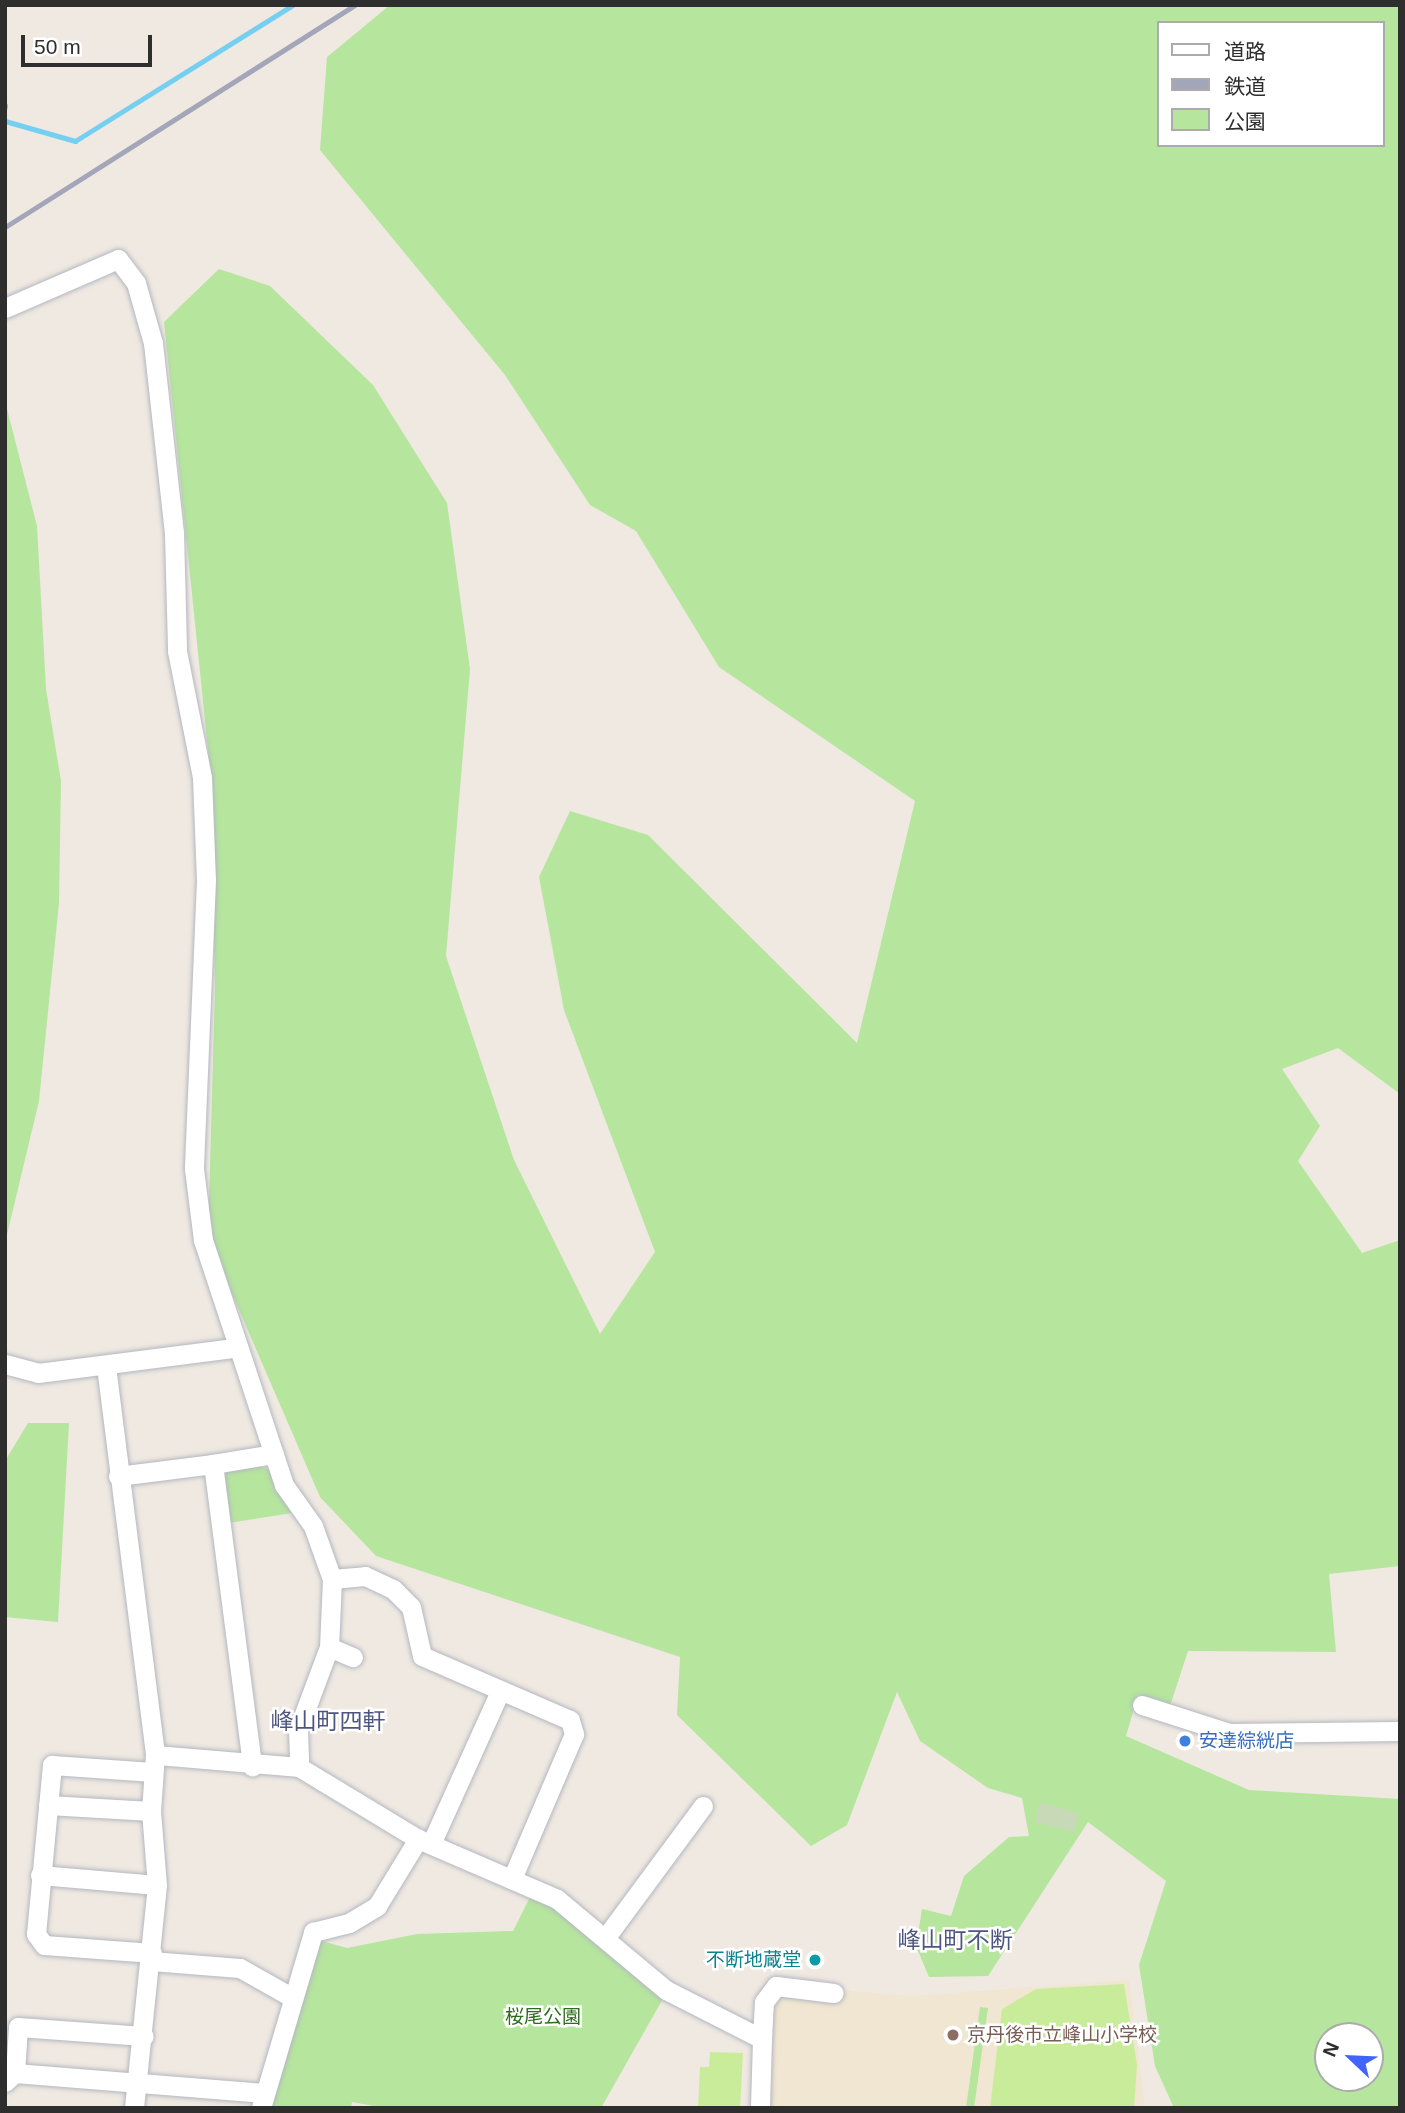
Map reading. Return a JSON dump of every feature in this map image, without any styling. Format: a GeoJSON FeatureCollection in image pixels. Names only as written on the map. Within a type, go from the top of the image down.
{"type":"FeatureCollection","features":[{"type":"Feature","properties":{"kind":"street"},"geometry":{"type":"LineString","coordinates":[[5,308],[118,260],[136,283],[153,343],[174,533],[177,651],[202,777],[206,893],[194,1169],[203,1240],[234,1348],[274,1454],[332,1579],[329,1647],[298,1730],[299,1767]]}},
{"type":"Feature","properties":{"kind":"street"},"geometry":{"type":"LineString","coordinates":[[5,1364],[38,1373],[234,1348]]}},
{"type":"Feature","properties":{"kind":"street"},"geometry":{"type":"LineString","coordinates":[[106,1366],[154,1763],[151,1811],[157,1885],[139,2085],[134,2108]]}},
{"type":"Feature","properties":{"kind":"street"},"geometry":{"type":"LineString","coordinates":[[118,1476],[274,1454]]}},
{"type":"Feature","properties":{"kind":"street"},"geometry":{"type":"LineString","coordinates":[[213,1464],[252,1766]]}},
{"type":"Feature","properties":{"kind":"street"},"geometry":{"type":"LineString","coordinates":[[332,1579],[365,1576],[393,1589],[411,1607],[422,1656],[570,1720],[574,1734],[512,1879]]}},
{"type":"Feature","properties":{"kind":"street"},"geometry":{"type":"LineString","coordinates":[[329,1647],[353,1657]]}},
{"type":"Feature","properties":{"kind":"street"},"geometry":{"type":"LineString","coordinates":[[144,2036],[18,2027],[10,2067],[262,2100],[313,1932],[349,1923],[377,1906],[424,1842],[500,1691]]}},
{"type":"Feature","properties":{"kind":"street"},"geometry":{"type":"LineString","coordinates":[[1142,1705],[1228,1733],[1400,1731]]}},
{"type":"Feature","properties":{"kind":"street"},"geometry":{"type":"LineString","coordinates":[[293,1998],[240,1968],[44,1945],[36,1934],[52,1765],[154,1763],[299,1767],[424,1842],[556,1899],[606,1937],[666,1990],[762,2039]]}},
{"type":"Feature","properties":{"kind":"street"},"geometry":{"type":"LineString","coordinates":[[48,1805],[151,1811]]}},
{"type":"Feature","properties":{"kind":"street"},"geometry":{"type":"LineString","coordinates":[[606,1937],[703,1806]]}},
{"type":"Feature","properties":{"kind":"street"},"geometry":{"type":"LineString","coordinates":[[40,1875],[157,1885]]}},
{"type":"Feature","properties":{"kind":"street"},"geometry":{"type":"LineString","coordinates":[[760,2108],[764,2002],[776,1986],[834,1993]]}},
{"type":"Feature","properties":{"kind":"shaded area","name":"京丹後市立峰山小学校"},"geometry":{"type":"Polygon","coordinates":[[[1129,1980],[1145,2108],[766,2108],[769,2005],[778,1993],[836,1990],[912,1996],[1129,1980]]]}},
{"type":"Feature","properties":{"kind":"green space"},"geometry":{"type":"Polygon","coordinates":[[[390,5],[1400,5],[1400,1094],[1338,1048],[1282,1069],[1320,1126],[1298,1161],[1362,1253],[1400,1240],[1400,1566],[1329,1574],[1336,1652],[1188,1651],[1170,1706],[1138,1695],[1126,1736],[1249,1790],[1400,1799],[1400,2108],[1174,2108],[1155,2066],[1139,1965],[1166,1881],[1088,1822],[988,1976],[929,1977],[916,1946],[922,1909],[951,1916],[964,1876],[1009,1837],[1029,1836],[1022,1798],[988,1788],[920,1741],[897,1692],[847,1825],[811,1846],[677,1715],[680,1657],[376,1556],[320,1497],[208,1238],[215,988],[211,779],[164,322],[219,269],[270,286],[373,385],[447,503],[470,669],[446,956],[514,1160],[600,1334],[655,1252],[564,1010],[539,877],[570,811],[648,835],[857,1043],[915,801],[719,667],[636,531],[590,505],[505,375],[320,150],[327,57],[390,5]]]}},
{"type":"Feature","properties":{"kind":"green space"},"geometry":{"type":"Polygon","coordinates":[[[5,401],[37,526],[46,689],[61,781],[59,903],[39,1101],[5,1243],[5,401]]]}},
{"type":"Feature","properties":{"kind":"green space"},"geometry":{"type":"Polygon","coordinates":[[[28,1423],[69,1423],[58,1622],[5,1617],[5,1461],[28,1423]]]}},
{"type":"Feature","properties":{"kind":"green space"},"geometry":{"type":"Polygon","coordinates":[[[256,1465],[273,1471],[292,1513],[228,1523],[224,1477],[228,1470],[256,1465]]]}},
{"type":"Feature","properties":{"kind":"green space"},"geometry":{"type":"Polygon","coordinates":[[[1040,1803],[1079,1813],[1074,1832],[1035,1822],[1040,1803]]]}},
{"type":"Feature","properties":{"kind":"green space","name":"桜尾公園"},"geometry":{"type":"Polygon","coordinates":[[[531,1895],[554,1906],[664,1997],[601,2108],[384,2108],[352,2102],[351,2108],[268,2108],[318,1940],[347,1948],[417,1934],[513,1931],[531,1895]]]}},
{"type":"Feature","properties":{"kind":"green space"},"geometry":{"type":"Polygon","coordinates":[[[1124,1984],[1137,2065],[1134,2108],[990,2108],[1002,2009],[1036,1989],[1124,1984]]]}},
{"type":"Feature","properties":{"kind":"green space"},"geometry":{"type":"Polygon","coordinates":[[[980,2007],[988,2008],[974,2108],[966,2108],[980,2007]]]}},
{"type":"Feature","properties":{"kind":"green space"},"geometry":{"type":"Polygon","coordinates":[[[710,2052],[743,2053],[740,2108],[698,2108],[700,2067],[709,2067],[710,2052]]]}},
{"type":"Feature","properties":{"kind":"waterway"},"geometry":{"type":"LineString","coordinates":[[5,121],[75,141],[293,5]]}},
{"type":"Feature","properties":{"kind":"railway"},"geometry":{"type":"LineString","coordinates":[[5,227],[355,5]]}},
{"type":"Feature","properties":{"kind":"place","name":"安達綜絖店"},"geometry":{"type":"Point","coordinates":[1185,1741]}},
{"type":"Feature","properties":{"kind":"place","name":"不断地蔵堂"},"geometry":{"type":"Point","coordinates":[815,1960]}},
{"type":"Feature","properties":{"kind":"place","name":"京丹後市立峰山小学校"},"geometry":{"type":"Point","coordinates":[953,2035]}},
{"type":"Feature","properties":{"kind":"district","name":"峰山町四軒"},"geometry":{"type":"Point","coordinates":[328,1721]}},
{"type":"Feature","properties":{"kind":"district","name":"峰山町不断"},"geometry":{"type":"Point","coordinates":[955,1940]}}]}
